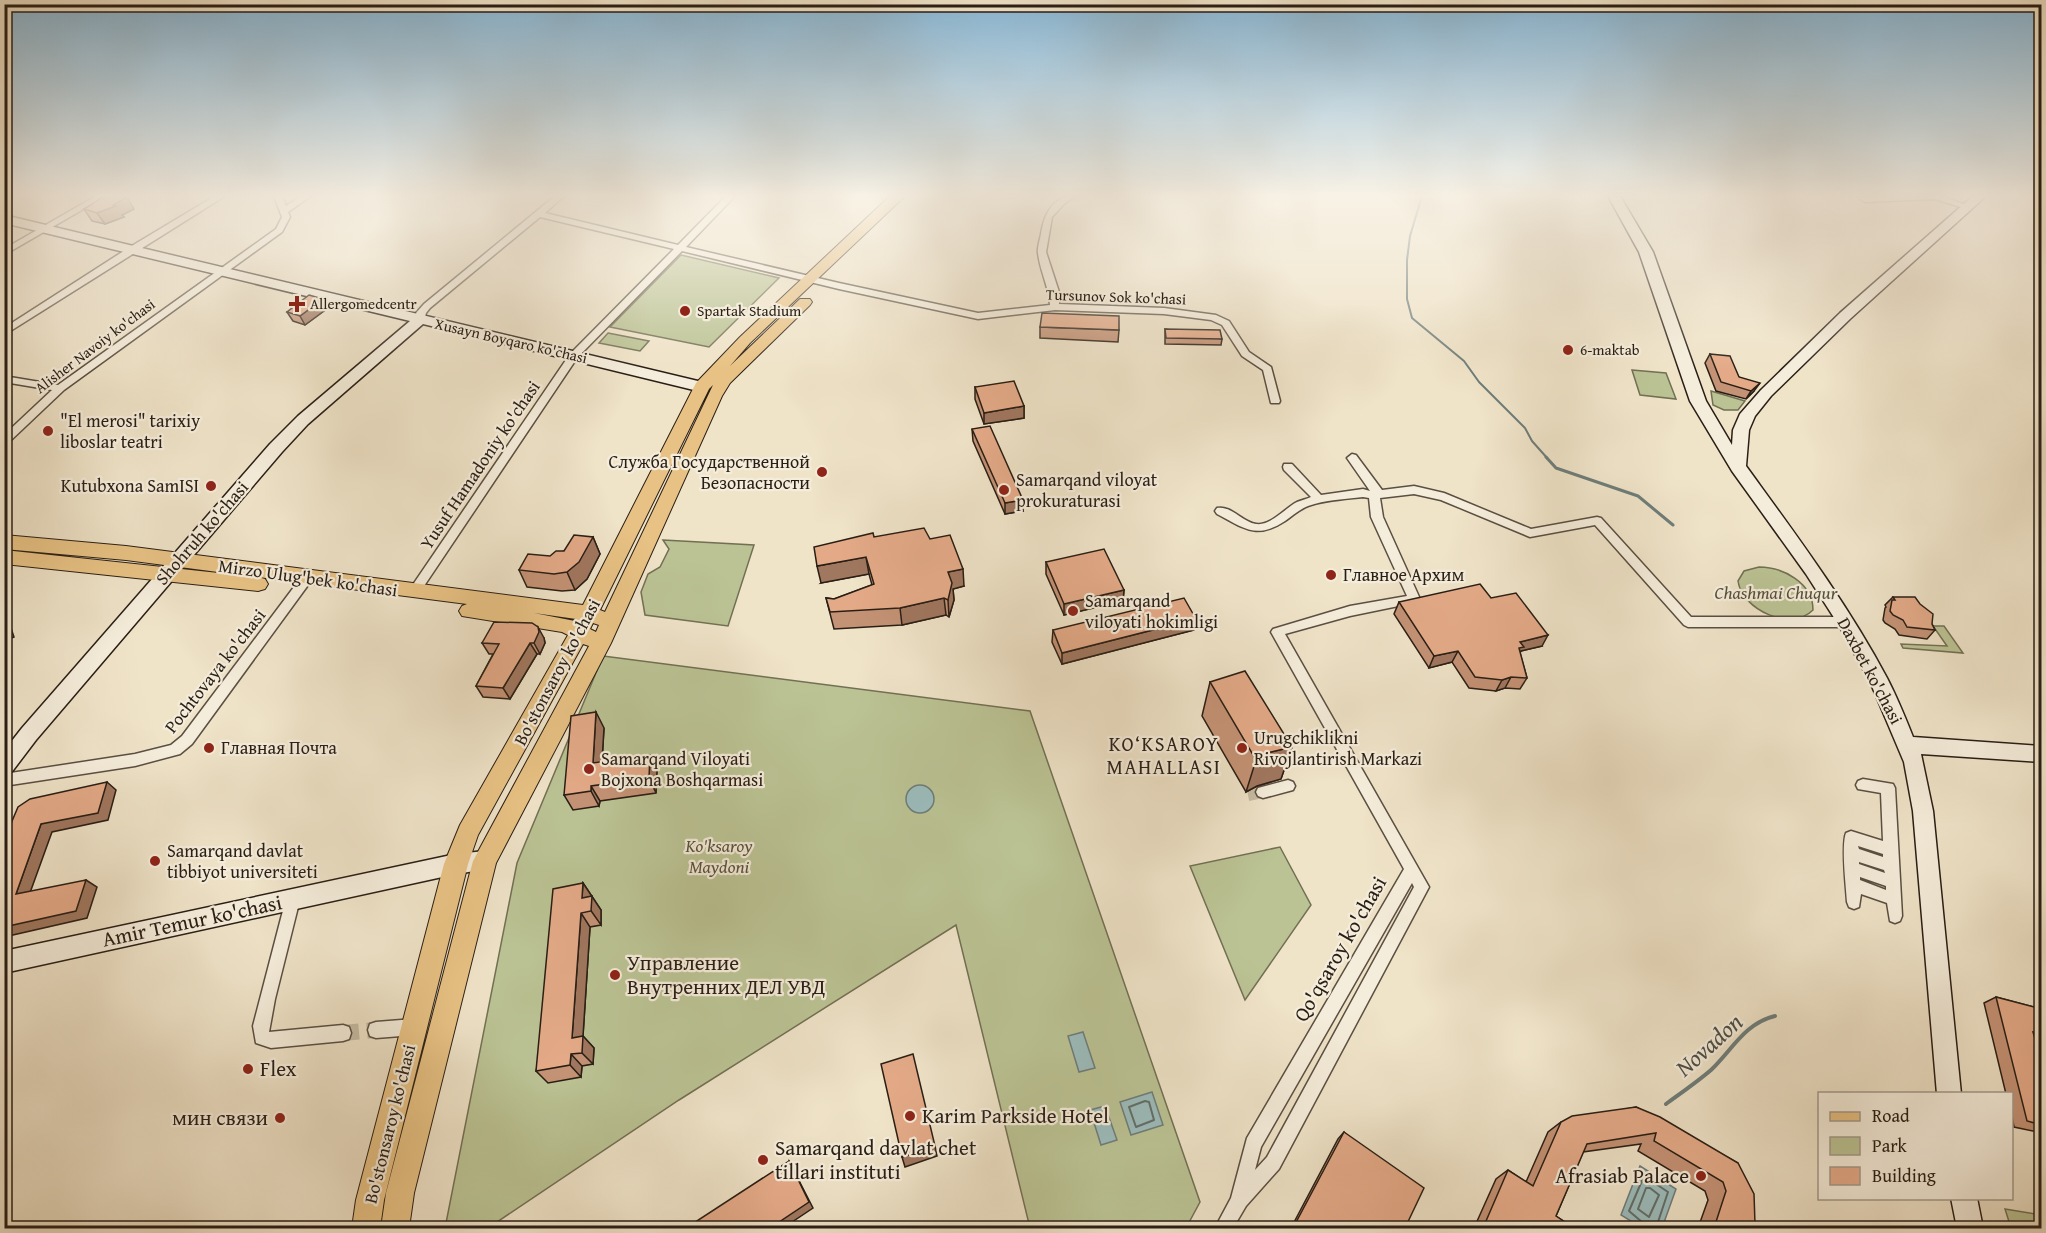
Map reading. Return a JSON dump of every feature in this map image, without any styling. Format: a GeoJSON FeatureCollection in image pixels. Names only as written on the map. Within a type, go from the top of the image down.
{"type":"FeatureCollection","features":[{"type":"Feature","properties":{"kind":"main road","name":"Xusayn Boyqaro ko'chasi"},"geometry":{"type":"LineString","coordinates":[[152,254],[702,387]]}},
{"type":"Feature","properties":{"kind":"main road","name":"Bo'stonsaroy ko'chasi"},"geometry":{"type":"LineString","coordinates":[[395,1228],[400,1193],[485,861],[601,643],[714,396],[724,380],[770,338],[813,279],[839,254]]}},
{"type":"Feature","properties":{"kind":"main road","name":"Bo'stonsaroy ko'chasi"},"geometry":{"type":"LineString","coordinates":[[366,1228],[370,1200],[414,1027],[456,864],[468,832],[590,613],[702,387],[745,340],[843,254]]}},
{"type":"Feature","properties":{"kind":"main road","name":"Daxbet ko'chasi"},"geometry":{"type":"LineString","coordinates":[[1647,254],[1698,401],[1738,467],[1812,569],[1846,622],[1880,682],[1908,745],[1918,778],[1923,811],[1949,1092]]}},
{"type":"Feature","properties":{"kind":"main road"},"geometry":{"type":"LineString","coordinates":[[1738,467],[1741,430],[1748,414],[1766,393],[1845,316],[1915,254]]}},
{"type":"Feature","properties":{"kind":"main road","name":"Shohruh ko'chasi"},"geometry":{"type":"LineString","coordinates":[[4,767],[24,740],[289,434],[421,319]]}},
{"type":"Feature","properties":{"kind":"main road","name":"Mirzo Ulug'bek ko'chasi"},"geometry":{"type":"LineString","coordinates":[[4,542],[173,567],[303,583],[553,622],[566,625],[601,643]]}},
{"type":"Feature","properties":{"kind":"main road","name":"Mirzo Ulug'bek ko'chasi"},"geometry":{"type":"LineString","coordinates":[[4,557],[173,567]]}},
{"type":"Feature","properties":{"kind":"main road","name":"Mirzo Ulug'bek ko'chasi"},"geometry":{"type":"LineString","coordinates":[[303,583],[414,592],[590,613],[610,622]]}},
{"type":"Feature","properties":{"kind":"main road"},"geometry":{"type":"LineString","coordinates":[[1908,745],[2042,754]]}},
{"type":"Feature","properties":{"kind":"main road","name":"Amir Temur ko'chasi"},"geometry":{"type":"LineString","coordinates":[[4,962],[293,898],[456,864],[485,861]]}},
{"type":"Feature","properties":{"kind":"main road"},"geometry":{"type":"LineString","coordinates":[[1964,1200],[1970,1228]]}},
{"type":"Feature","properties":{"kind":"street"},"geometry":{"type":"LineString","coordinates":[[4,332],[126,254]]}},
{"type":"Feature","properties":{"kind":"street","name":"Alisher Navoiy ko'chasi"},"geometry":{"type":"LineString","coordinates":[[4,441],[60,388],[246,254]]}},
{"type":"Feature","properties":{"kind":"street"},"geometry":{"type":"LineString","coordinates":[[421,319],[421,313],[427,306],[491,254]]}},
{"type":"Feature","properties":{"kind":"street","name":"Yusuf Hamadoniy ko'chasi"},"geometry":{"type":"LineString","coordinates":[[414,592],[573,356],[673,254]]}},
{"type":"Feature","properties":{"kind":"street","name":"Tursunov Sok ko'chasi"},"geometry":{"type":"LineString","coordinates":[[706,254],[978,316],[1055,307],[1164,311],[1220,319],[1226,323],[1245,354],[1268,369],[1275,401]]}},
{"type":"Feature","properties":{"kind":"street"},"geometry":{"type":"LineString","coordinates":[[1042,254],[1054,292],[1055,307]]}},
{"type":"Feature","properties":{"kind":"street"},"geometry":{"type":"LineString","coordinates":[[4,379],[60,388]]}},
{"type":"Feature","properties":{"kind":"street"},"geometry":{"type":"LineString","coordinates":[[1352,458],[1376,494],[1377,516],[1414,599],[1350,611],[1278,632],[1411,871]]}},
{"type":"Feature","properties":{"kind":"street"},"geometry":{"type":"LineString","coordinates":[[1288,467],[1319,499]]}},
{"type":"Feature","properties":{"kind":"street"},"geometry":{"type":"LineString","coordinates":[[1221,511],[1251,527],[1259,528],[1270,525],[1302,504],[1319,499],[1363,492],[1376,494],[1414,490],[1444,496],[1530,533],[1598,521],[1688,622],[1846,622]]}},
{"type":"Feature","properties":{"kind":"street","name":"Pochtovaya ko'chasi"},"geometry":{"type":"LineString","coordinates":[[4,780],[135,760],[175,750],[187,740],[303,583]]}},
{"type":"Feature","properties":{"kind":"street"},"geometry":{"type":"LineString","coordinates":[[1863,785],[1888,788],[1895,916]]}},
{"type":"Feature","properties":{"kind":"street"},"geometry":{"type":"LineString","coordinates":[[1263,792],[1288,786]]}},
{"type":"Feature","properties":{"kind":"street"},"geometry":{"type":"LineString","coordinates":[[1854,902],[1851,837],[1890,850]]}},
{"type":"Feature","properties":{"kind":"street"},"geometry":{"type":"LineString","coordinates":[[1852,860],[1891,866]]}},
{"type":"Feature","properties":{"kind":"street"},"geometry":{"type":"LineString","coordinates":[[1852,860],[1892,882]]}},
{"type":"Feature","properties":{"kind":"street","name":"Qo'qsaroy ko'chasi"},"geometry":{"type":"LineString","coordinates":[[1224,1228],[1240,1200],[1273,1163],[1422,887],[1411,871],[1253,1144],[1240,1200]]}},
{"type":"Feature","properties":{"kind":"street"},"geometry":{"type":"LineString","coordinates":[[1852,884],[1893,899]]}},
{"type":"Feature","properties":{"kind":"street"},"geometry":{"type":"LineString","coordinates":[[293,898],[267,999],[261,1026],[262,1037],[271,1040],[343,1033]]}},
{"type":"Feature","properties":{"kind":"street"},"geometry":{"type":"LineString","coordinates":[[376,1030],[414,1027]]}},
{"type":"Feature","properties":{"kind":"green space","name":"Spartak Stadium"},"geometry":{"type":"Polygon","coordinates":[[[681,255],[779,278],[709,347],[610,327],[681,255]]]}},
{"type":"Feature","properties":{"kind":"green space"},"geometry":{"type":"Polygon","coordinates":[[[608,333],[649,341],[640,351],[599,343],[608,333]]]}},
{"type":"Feature","properties":{"kind":"green space"},"geometry":{"type":"Polygon","coordinates":[[[1632,370],[1666,373],[1676,399],[1640,395],[1632,370]]]}},
{"type":"Feature","properties":{"kind":"green space"},"geometry":{"type":"Polygon","coordinates":[[[1711,391],[1745,401],[1738,410],[1724,410],[1713,405],[1711,391]]]}},
{"type":"Feature","properties":{"kind":"green space"},"geometry":{"type":"Polygon","coordinates":[[[663,540],[754,545],[728,626],[645,615],[641,592],[648,574],[660,567],[669,549],[663,540]]]}},
{"type":"Feature","properties":{"kind":"green space","name":"Chashmai Chuqur"},"geometry":{"type":"Polygon","coordinates":[[[1759,567],[1778,570],[1795,578],[1808,592],[1813,610],[1793,619],[1769,615],[1758,609],[1748,601],[1738,581],[1744,571],[1759,567]]]}},
{"type":"Feature","properties":{"kind":"green space"},"geometry":{"type":"Polygon","coordinates":[[[1933,626],[1944,626],[1963,653],[1903,648],[1901,644],[1947,646],[1933,626]]]}},
{"type":"Feature","properties":{"kind":"green space","name":"Ko'ksaroy Maydoni"},"geometry":{"type":"Polygon","coordinates":[[[603,656],[1030,711],[1200,1202],[1186,1228],[1030,1228],[956,925],[679,1100],[488,1228],[445,1228],[517,863],[603,656]]]}},
{"type":"Feature","properties":{"kind":"green space"},"geometry":{"type":"Polygon","coordinates":[[[1280,847],[1311,905],[1245,1000],[1190,866],[1280,847]]]}},
{"type":"Feature","properties":{"kind":"green space"},"geometry":{"type":"Polygon","coordinates":[[[2005,1209],[2041,1215],[2041,1228],[2011,1228],[2005,1209]]]}},
{"type":"Feature","properties":{"kind":"water"},"geometry":{"type":"Polygon","coordinates":[[[920,785],[930,789],[934,799],[930,809],[920,813],[910,809],[906,799],[910,789],[920,785]]]}},
{"type":"Feature","properties":{"kind":"water"},"geometry":{"type":"Polygon","coordinates":[[[1083,1032],[1095,1068],[1079,1072],[1068,1036],[1083,1032]]]}},
{"type":"Feature","properties":{"kind":"water"},"geometry":{"type":"Polygon","coordinates":[[[1152,1092],[1163,1125],[1131,1135],[1120,1102],[1152,1092]]]}},
{"type":"Feature","properties":{"kind":"water"},"geometry":{"type":"Polygon","coordinates":[[[1105,1106],[1117,1140],[1101,1145],[1090,1110],[1105,1106]]]}},
{"type":"Feature","properties":{"kind":"water"},"geometry":{"type":"Polygon","coordinates":[[[1640,1166],[1676,1189],[1662,1228],[1642,1228],[1621,1215],[1640,1166]]]}},
{"type":"Feature","properties":{"kind":"building"},"geometry":{"type":"Polygon","coordinates":[[[309,295],[323,299],[300,316],[287,312],[309,295]]]}},
{"type":"Feature","properties":{"kind":"building"},"geometry":{"type":"Polygon","coordinates":[[[1042,313],[1119,316],[1119,330],[1040,327],[1042,313]]]}},
{"type":"Feature","properties":{"kind":"building"},"geometry":{"type":"Polygon","coordinates":[[[1165,329],[1220,330],[1222,339],[1166,338],[1165,329]]]}},
{"type":"Feature","properties":{"kind":"building"},"geometry":{"type":"Polygon","coordinates":[[[1710,354],[1730,356],[1739,377],[1760,383],[1751,391],[1721,382],[1710,354]]]}},
{"type":"Feature","properties":{"kind":"building"},"geometry":{"type":"Polygon","coordinates":[[[1014,381],[1024,406],[984,413],[975,387],[1014,381]]]}},
{"type":"Feature","properties":{"kind":"building","name":"Samarqand viloyat prokuraturasi"},"geometry":{"type":"Polygon","coordinates":[[[990,426],[1023,500],[1005,503],[972,429],[990,426]]]}},
{"type":"Feature","properties":{"kind":"building"},"geometry":{"type":"Polygon","coordinates":[[[924,528],[930,539],[950,535],[963,569],[948,572],[952,583],[948,600],[944,598],[900,608],[830,612],[826,598],[834,599],[874,584],[866,557],[817,566],[814,547],[873,533],[874,537],[924,528]]]}},
{"type":"Feature","properties":{"kind":"building"},"geometry":{"type":"Polygon","coordinates":[[[574,535],[593,537],[579,562],[567,572],[554,574],[519,570],[528,554],[550,556],[556,551],[564,551],[574,535]]]}},
{"type":"Feature","properties":{"kind":"building"},"geometry":{"type":"Polygon","coordinates":[[[1104,549],[1124,590],[1064,604],[1046,562],[1104,549]]]}},
{"type":"Feature","properties":{"kind":"building"},"geometry":{"type":"Polygon","coordinates":[[[1480,584],[1491,598],[1516,593],[1548,635],[1520,642],[1524,647],[1519,648],[1527,678],[1511,677],[1502,680],[1475,677],[1458,651],[1434,656],[1399,602],[1480,584]]]}},
{"type":"Feature","properties":{"kind":"building"},"geometry":{"type":"Polygon","coordinates":[[[1893,597],[1915,597],[1933,614],[1932,624],[1935,630],[1907,627],[1903,620],[1890,611],[1892,600],[1895,600],[1893,597]]]}},
{"type":"Feature","properties":{"kind":"building"},"geometry":{"type":"Polygon","coordinates":[[[1184,598],[1196,619],[1062,653],[1053,630],[1184,598]]]}},
{"type":"Feature","properties":{"kind":"building"},"geometry":{"type":"Polygon","coordinates":[[[494,622],[532,623],[538,627],[539,632],[503,688],[476,686],[499,644],[482,643],[494,622]]]}},
{"type":"Feature","properties":{"kind":"building"},"geometry":{"type":"Polygon","coordinates":[[[1245,671],[1292,747],[1267,753],[1256,760],[1210,682],[1245,671]]]}},
{"type":"Feature","properties":{"kind":"building"},"geometry":{"type":"Polygon","coordinates":[[[596,712],[593,763],[650,755],[649,778],[591,786],[591,791],[564,795],[571,716],[596,712]]]}},
{"type":"Feature","properties":{"kind":"building"},"geometry":{"type":"Polygon","coordinates":[[[107,782],[98,813],[41,824],[16,894],[86,880],[76,911],[4,927],[4,840],[18,807],[30,799],[107,782]]]}},
{"type":"Feature","properties":{"kind":"building"},"geometry":{"type":"Polygon","coordinates":[[[583,883],[582,898],[592,896],[591,911],[581,913],[572,1038],[583,1036],[582,1053],[571,1054],[570,1065],[536,1071],[553,889],[583,883]]]}},
{"type":"Feature","properties":{"kind":"building"},"geometry":{"type":"Polygon","coordinates":[[[1996,997],[2042,1009],[2042,1034],[2033,1032],[2042,1062],[2042,1125],[2027,1121],[1996,997]]]}},
{"type":"Feature","properties":{"kind":"building","name":"Karim Parkside Hotel"},"geometry":{"type":"Polygon","coordinates":[[[913,1054],[935,1146],[902,1157],[881,1064],[913,1054]]]}},
{"type":"Feature","properties":{"kind":"building"},"geometry":{"type":"Polygon","coordinates":[[[1636,1107],[1660,1117],[1738,1163],[1754,1194],[1755,1228],[1714,1228],[1726,1191],[1723,1182],[1654,1141],[1656,1133],[1587,1144],[1556,1216],[1574,1228],[1483,1228],[1508,1170],[1533,1186],[1561,1122],[1572,1116],[1636,1107]]]}},
{"type":"Feature","properties":{"kind":"building"},"geometry":{"type":"Polygon","coordinates":[[[1344,1132],[1424,1188],[1405,1228],[1293,1228],[1344,1132]]]}},
{"type":"Feature","properties":{"kind":"building"},"geometry":{"type":"Polygon","coordinates":[[[789,1161],[809,1202],[770,1228],[686,1228],[789,1161]]]}},
{"type":"Feature","properties":{"kind":"waterway"},"geometry":{"type":"LineString","coordinates":[[1408,254],[1407,299],[1412,318],[1464,361],[1479,382],[1525,428],[1532,441],[1548,459]]}},
{"type":"Feature","properties":{"kind":"waterway"},"geometry":{"type":"LineString","coordinates":[[1546,457],[1556,468],[1638,496],[1673,525]]}},
{"type":"Feature","properties":{"kind":"waterway","name":"Novadon"},"geometry":{"type":"LineString","coordinates":[[1666,1104],[1711,1070],[1747,1031],[1775,1016]]}},
{"type":"Feature","properties":{"kind":"tunnel"},"geometry":{"type":"LineString","coordinates":[[1248,795],[1263,792]]}},
{"type":"Feature","properties":{"kind":"tunnel"},"geometry":{"type":"LineString","coordinates":[[343,1033],[376,1030]]}},
{"type":"Feature","properties":{"kind":"place","name":"Allergomedcentr"},"geometry":{"type":"Point","coordinates":[297,304]}},
{"type":"Feature","properties":{"kind":"place","name":"Spartak Stadium"},"geometry":{"type":"Point","coordinates":[685,311]}},
{"type":"Feature","properties":{"kind":"place","name":"6-maktab"},"geometry":{"type":"Point","coordinates":[1568,350]}},
{"type":"Feature","properties":{"kind":"place","name":"\"El merosi\" tarixiy liboslar teatri"},"geometry":{"type":"Point","coordinates":[48,431]}},
{"type":"Feature","properties":{"kind":"place","name":"Служба Государственной Безопасности"},"geometry":{"type":"Point","coordinates":[822,472]}},
{"type":"Feature","properties":{"kind":"place","name":"Kutubxona SamISI"},"geometry":{"type":"Point","coordinates":[211,486]}},
{"type":"Feature","properties":{"kind":"place","name":"Samarqand viloyat prokuraturasi"},"geometry":{"type":"Point","coordinates":[1004,490]}},
{"type":"Feature","properties":{"kind":"place","name":"Главное Архим"},"geometry":{"type":"Point","coordinates":[1331,575]}},
{"type":"Feature","properties":{"kind":"place","name":"Samarqand viloyati hokimligi"},"geometry":{"type":"Point","coordinates":[1073,611]}},
{"type":"Feature","properties":{"kind":"place","name":"Главная Почта"},"geometry":{"type":"Point","coordinates":[209,748]}},
{"type":"Feature","properties":{"kind":"place","name":"Urugchiklikni Rivojlantirish Markazi"},"geometry":{"type":"Point","coordinates":[1242,748]}},
{"type":"Feature","properties":{"kind":"place","name":"Samarqand Viloyati Bojxona Boshqarmasi"},"geometry":{"type":"Point","coordinates":[589,769]}},
{"type":"Feature","properties":{"kind":"place","name":"Samarqand davlat tibbiyot universiteti"},"geometry":{"type":"Point","coordinates":[155,861]}},
{"type":"Feature","properties":{"kind":"place","name":"Управление Внутренних ДЕЛ УВД"},"geometry":{"type":"Point","coordinates":[615,975]}},
{"type":"Feature","properties":{"kind":"place","name":"Flex"},"geometry":{"type":"Point","coordinates":[248,1069]}},
{"type":"Feature","properties":{"kind":"place","name":"Karim Parkside Hotel"},"geometry":{"type":"Point","coordinates":[910,1116]}},
{"type":"Feature","properties":{"kind":"place","name":"мин связи"},"geometry":{"type":"Point","coordinates":[280,1118]}},
{"type":"Feature","properties":{"kind":"place","name":"Samarqand davlat chet tillari instituti"},"geometry":{"type":"Point","coordinates":[763,1160]}},
{"type":"Feature","properties":{"kind":"place","name":"Afrasiab Palace"},"geometry":{"type":"Point","coordinates":[1701,1176]}},
{"type":"Feature","properties":{"kind":"district","name":"KO‘KSAROY MAHALLASI"},"geometry":{"type":"Point","coordinates":[1164,756]}}]}
